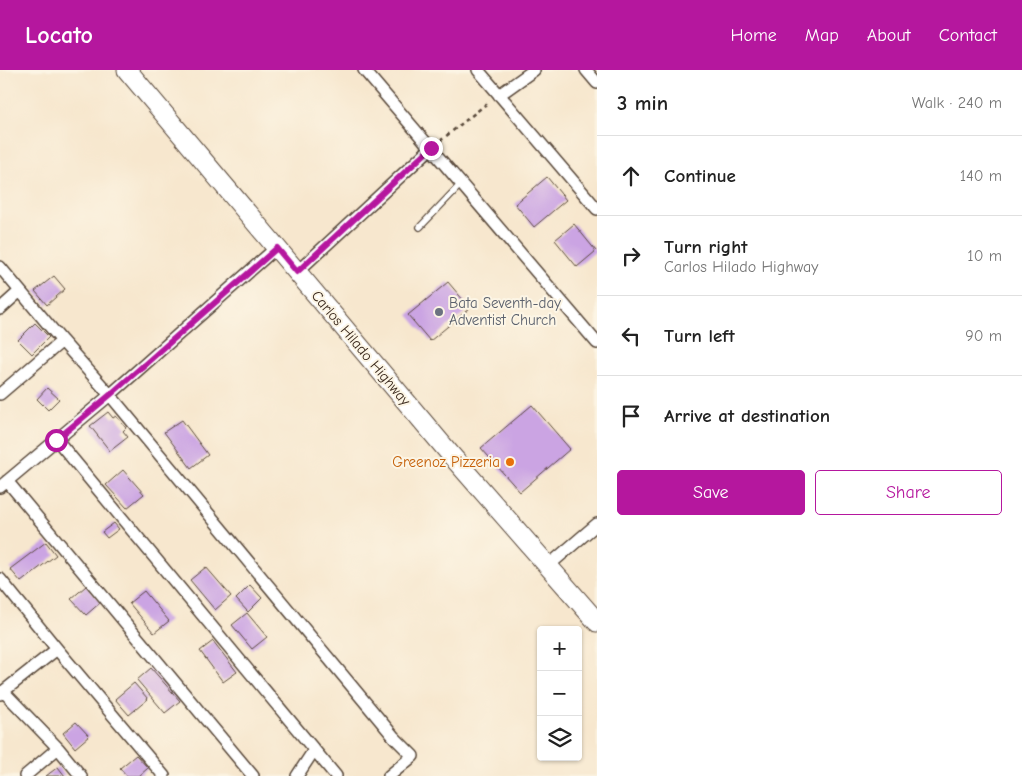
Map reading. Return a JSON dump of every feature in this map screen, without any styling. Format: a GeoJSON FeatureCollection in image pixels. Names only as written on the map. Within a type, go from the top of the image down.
{"type":"FeatureCollection","features":[{"type":"Feature","properties":{"kind":"main road","name":"Carlos Hilado Highway"},"geometry":{"type":"LineString","coordinates":[[133,72],[277,248],[451,455],[597,622]]}},
{"type":"Feature","properties":{"kind":"street"},"geometry":{"type":"LineString","coordinates":[[364,70],[597,343]]}},
{"type":"Feature","properties":{"kind":"street"},"geometry":{"type":"LineString","coordinates":[[478,70],[597,209]]}},
{"type":"Feature","properties":{"kind":"street"},"geometry":{"type":"LineString","coordinates":[[499,95],[534,70]]}},
{"type":"Feature","properties":{"kind":"street"},"geometry":{"type":"LineString","coordinates":[[586,70],[597,83]]}},
{"type":"Feature","properties":{"kind":"street"},"geometry":{"type":"LineString","coordinates":[[297,272],[431,148]]}},
{"type":"Feature","properties":{"kind":"street"},"geometry":{"type":"LineString","coordinates":[[253,776],[3,484],[110,395],[277,248]]}},
{"type":"Feature","properties":{"kind":"street"},"geometry":{"type":"LineString","coordinates":[[0,267],[110,395],[387,730],[413,756],[389,776]]}},
{"type":"Feature","properties":{"kind":"street"},"geometry":{"type":"LineString","coordinates":[[0,309],[20,291]]}},
{"type":"Feature","properties":{"kind":"street"},"geometry":{"type":"LineString","coordinates":[[0,394],[62,341]]}},
{"type":"Feature","properties":{"kind":"street"},"geometry":{"type":"LineString","coordinates":[[56,440],[336,776]]}},
{"type":"Feature","properties":{"kind":"street"},"geometry":{"type":"LineString","coordinates":[[548,566],[597,524]]}},
{"type":"Feature","properties":{"kind":"street"},"geometry":{"type":"LineString","coordinates":[[0,579],[164,776]]}},
{"type":"Feature","properties":{"kind":"street"},"geometry":{"type":"LineString","coordinates":[[57,649],[2,693],[58,748],[80,776]]}},
{"type":"Feature","properties":{"kind":"street"},"geometry":{"type":"LineString","coordinates":[[24,776],[58,748]]}},
{"type":"Feature","properties":{"kind":"street"},"geometry":{"type":"LineString","coordinates":[[297,776],[314,750]]}},
{"type":"Feature","properties":{"kind":"lane"},"geometry":{"type":"LineString","coordinates":[[420,227],[461,184]]}},
{"type":"Feature","properties":{"kind":"path"},"geometry":{"type":"LineString","coordinates":[[431,148],[499,95]]}},
{"type":"Feature","properties":{"kind":"building"},"geometry":{"type":"Polygon","coordinates":[[[547,177],[566,200],[534,227],[515,204],[547,177]]]}},
{"type":"Feature","properties":{"kind":"building"},"geometry":{"type":"Polygon","coordinates":[[[574,224],[596,251],[577,267],[555,240],[574,224]]]}},
{"type":"Feature","properties":{"kind":"building"},"geometry":{"type":"Polygon","coordinates":[[[54,276],[65,289],[47,305],[35,291],[54,276]]]}},
{"type":"Feature","properties":{"kind":"building","name":"Bata Seventh-day Adventist Church"},"geometry":{"type":"Polygon","coordinates":[[[448,282],[470,308],[430,341],[408,315],[448,282]]]}},
{"type":"Feature","properties":{"kind":"building"},"geometry":{"type":"Polygon","coordinates":[[[35,323],[49,337],[32,354],[18,340],[35,323]]]}},
{"type":"Feature","properties":{"kind":"building"},"geometry":{"type":"Polygon","coordinates":[[[47,388],[59,399],[48,410],[37,399],[47,388]]]}},
{"type":"Feature","properties":{"kind":"building"},"geometry":{"type":"Polygon","coordinates":[[[532,405],[570,449],[520,492],[481,448],[532,405]]]}},
{"type":"Feature","properties":{"kind":"building"},"geometry":{"type":"Polygon","coordinates":[[[108,412],[113,418],[116,416],[126,428],[123,431],[128,437],[110,451],[90,426],[108,412]]]}},
{"type":"Feature","properties":{"kind":"building"},"geometry":{"type":"Polygon","coordinates":[[[182,420],[208,455],[191,468],[164,432],[182,420]]]}},
{"type":"Feature","properties":{"kind":"building"},"geometry":{"type":"Polygon","coordinates":[[[123,470],[144,494],[127,508],[106,485],[123,470]]]}},
{"type":"Feature","properties":{"kind":"building"},"geometry":{"type":"Polygon","coordinates":[[[114,523],[119,529],[107,538],[102,532],[114,523]]]}},
{"type":"Feature","properties":{"kind":"building"},"geometry":{"type":"Polygon","coordinates":[[[46,542],[56,555],[21,582],[10,569],[46,542]]]}},
{"type":"Feature","properties":{"kind":"building"},"geometry":{"type":"Polygon","coordinates":[[[206,567],[231,596],[215,610],[190,580],[206,567]]]}},
{"type":"Feature","properties":{"kind":"building"},"geometry":{"type":"Polygon","coordinates":[[[250,585],[262,598],[248,612],[236,599],[250,585]]]}},
{"type":"Feature","properties":{"kind":"building"},"geometry":{"type":"Polygon","coordinates":[[[86,586],[101,602],[86,615],[71,599],[86,586]]]}},
{"type":"Feature","properties":{"kind":"building"},"geometry":{"type":"Polygon","coordinates":[[[144,591],[169,621],[154,633],[129,603],[144,591]]]}},
{"type":"Feature","properties":{"kind":"building"},"geometry":{"type":"Polygon","coordinates":[[[247,613],[267,637],[252,649],[232,625],[247,613]]]}},
{"type":"Feature","properties":{"kind":"building"},"geometry":{"type":"Polygon","coordinates":[[[213,641],[237,672],[223,682],[200,651],[213,641]]]}},
{"type":"Feature","properties":{"kind":"building"},"geometry":{"type":"Polygon","coordinates":[[[151,668],[180,701],[165,713],[137,680],[151,668]]]}},
{"type":"Feature","properties":{"kind":"building"},"geometry":{"type":"Polygon","coordinates":[[[134,683],[148,699],[129,715],[115,699],[134,683]]]}},
{"type":"Feature","properties":{"kind":"building"},"geometry":{"type":"Polygon","coordinates":[[[76,722],[89,736],[75,748],[63,733],[76,722]]]}},
{"type":"Feature","properties":{"kind":"building"},"geometry":{"type":"Polygon","coordinates":[[[136,755],[148,768],[139,776],[127,776],[120,768],[136,755]]]}},
{"type":"Feature","properties":{"kind":"building"},"geometry":{"type":"Polygon","coordinates":[[[58,767],[65,776],[46,776],[58,767]]]}},
{"type":"Feature","properties":{"kind":"place","name":"Bata Seventh-day Adventist Church"},"geometry":{"type":"Point","coordinates":[439,312]}},
{"type":"Feature","properties":{"kind":"place","name":"Greenoz Pizzeria"},"geometry":{"type":"Point","coordinates":[510,462]}},
{"type":"Feature","properties":{"kind":"route"},"geometry":{"type":"LineString","coordinates":[[56,440],[277,248],[297,272],[431,148]]}}]}
